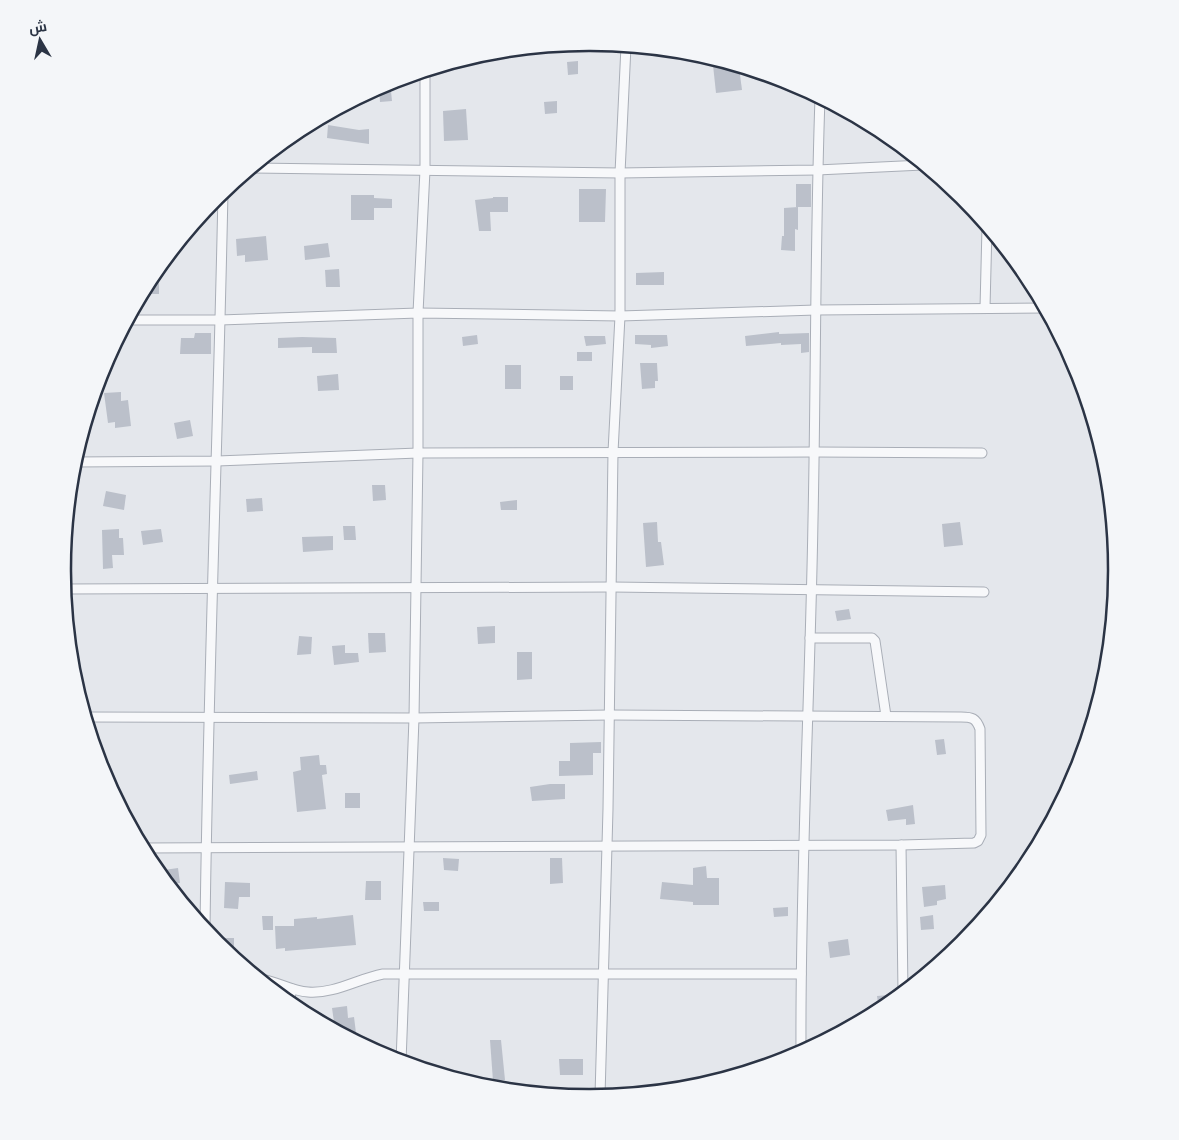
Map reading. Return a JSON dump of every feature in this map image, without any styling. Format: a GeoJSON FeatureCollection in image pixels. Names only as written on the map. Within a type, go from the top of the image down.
{"type":"FeatureCollection","features":[{"type":"Feature","properties":{"kind":"street"},"geometry":{"type":"LineString","coordinates":[[600,1089],[610,715],[613,452],[620,316],[620,173],[626,52]]}},
{"type":"Feature","properties":{"kind":"street"},"geometry":{"type":"LineString","coordinates":[[402,1053],[414,718],[418,313],[425,170],[426,78]]}},
{"type":"Feature","properties":{"kind":"street"},"geometry":{"type":"LineString","coordinates":[[801,1043],[800,974],[815,452],[817,170],[820,105]]}},
{"type":"Feature","properties":{"kind":"street"},"geometry":{"type":"LineString","coordinates":[[262,168],[620,173],[817,170],[913,165]]}},
{"type":"Feature","properties":{"kind":"street"},"geometry":{"type":"LineString","coordinates":[[205,918],[223,203]]}},
{"type":"Feature","properties":{"kind":"street"},"geometry":{"type":"LineString","coordinates":[[985,308],[987,236]]}},
{"type":"Feature","properties":{"kind":"street"},"geometry":{"type":"LineString","coordinates":[[135,320],[220,320],[418,313],[620,316],[816,310],[1037,308]]}},
{"type":"Feature","properties":{"kind":"street"},"geometry":{"type":"LineString","coordinates":[[82,462],[217,461],[418,453],[982,453]]}},
{"type":"Feature","properties":{"kind":"street"},"geometry":{"type":"LineString","coordinates":[[72,589],[612,587],[811,588],[984,592]]}},
{"type":"Feature","properties":{"kind":"street"},"geometry":{"type":"LineString","coordinates":[[810,638],[872,638],[875,641],[886,716]]}},
{"type":"Feature","properties":{"kind":"street"},"geometry":{"type":"LineString","coordinates":[[92,717],[886,716],[973,718],[978,721],[980,729],[981,835],[978,841],[974,843],[901,845],[152,848]]}},
{"type":"Feature","properties":{"kind":"street"},"geometry":{"type":"LineString","coordinates":[[901,845],[903,983]]}},
{"type":"Feature","properties":{"kind":"street"},"geometry":{"type":"LineString","coordinates":[[276,983],[292,989],[323,992],[383,974],[800,974]]}},
{"type":"Feature","properties":{"kind":"street"},"geometry":{"type":"LineString","coordinates":[[291,994],[292,989]]}},
{"type":"Feature","properties":{"kind":"building"},"geometry":{"type":"Polygon","coordinates":[[[578,61],[578,74],[568,75],[567,62],[578,61]]]}},
{"type":"Feature","properties":{"kind":"building"},"geometry":{"type":"Polygon","coordinates":[[[713,66],[740,74],[742,90],[716,93],[713,66]]]}},
{"type":"Feature","properties":{"kind":"building"},"geometry":{"type":"Polygon","coordinates":[[[391,91],[392,101],[380,102],[380,96],[391,91]]]}},
{"type":"Feature","properties":{"kind":"building"},"geometry":{"type":"Polygon","coordinates":[[[557,101],[557,113],[545,114],[544,102],[557,101]]]}},
{"type":"Feature","properties":{"kind":"building"},"geometry":{"type":"Polygon","coordinates":[[[466,109],[468,140],[444,141],[443,111],[466,109]]]}},
{"type":"Feature","properties":{"kind":"building"},"geometry":{"type":"Polygon","coordinates":[[[328,125],[359,130],[369,129],[369,144],[327,138],[328,125]]]}},
{"type":"Feature","properties":{"kind":"building"},"geometry":{"type":"Polygon","coordinates":[[[796,184],[811,184],[811,207],[796,207],[796,184]]]}},
{"type":"Feature","properties":{"kind":"building"},"geometry":{"type":"Polygon","coordinates":[[[579,189],[606,189],[605,222],[579,222],[579,189]]]}},
{"type":"Feature","properties":{"kind":"building"},"geometry":{"type":"Polygon","coordinates":[[[351,195],[374,195],[374,198],[392,199],[392,208],[374,208],[374,220],[351,220],[351,195]]]}},
{"type":"Feature","properties":{"kind":"building"},"geometry":{"type":"Polygon","coordinates":[[[508,197],[508,212],[490,212],[491,231],[479,231],[475,200],[508,197]]]}},
{"type":"Feature","properties":{"kind":"building"},"geometry":{"type":"Polygon","coordinates":[[[798,207],[798,230],[795,229],[795,251],[781,250],[782,236],[784,236],[784,208],[798,207]]]}},
{"type":"Feature","properties":{"kind":"building"},"geometry":{"type":"Polygon","coordinates":[[[266,236],[268,260],[245,262],[245,255],[237,256],[236,239],[266,236]]]}},
{"type":"Feature","properties":{"kind":"building"},"geometry":{"type":"Polygon","coordinates":[[[328,243],[330,257],[305,260],[304,246],[328,243]]]}},
{"type":"Feature","properties":{"kind":"building"},"geometry":{"type":"Polygon","coordinates":[[[339,269],[340,287],[326,287],[325,270],[339,269]]]}},
{"type":"Feature","properties":{"kind":"building"},"geometry":{"type":"Polygon","coordinates":[[[664,272],[664,285],[636,285],[636,273],[664,272]]]}},
{"type":"Feature","properties":{"kind":"building"},"geometry":{"type":"Polygon","coordinates":[[[159,281],[159,294],[151,294],[159,281]]]}},
{"type":"Feature","properties":{"kind":"building"},"geometry":{"type":"Polygon","coordinates":[[[779,332],[779,334],[809,333],[809,352],[801,353],[801,344],[781,345],[781,343],[746,346],[745,336],[779,332]]]}},
{"type":"Feature","properties":{"kind":"building"},"geometry":{"type":"Polygon","coordinates":[[[195,333],[211,333],[211,354],[180,354],[181,338],[194,338],[195,333]]]}},
{"type":"Feature","properties":{"kind":"building"},"geometry":{"type":"Polygon","coordinates":[[[477,335],[478,344],[463,346],[462,337],[477,335]]]}},
{"type":"Feature","properties":{"kind":"building"},"geometry":{"type":"Polygon","coordinates":[[[635,335],[667,335],[668,346],[651,348],[651,345],[635,344],[635,335]]]}},
{"type":"Feature","properties":{"kind":"building"},"geometry":{"type":"Polygon","coordinates":[[[584,336],[605,336],[606,344],[586,346],[584,336]]]}},
{"type":"Feature","properties":{"kind":"building"},"geometry":{"type":"Polygon","coordinates":[[[278,338],[336,338],[337,353],[312,353],[312,347],[278,348],[278,338]]]}},
{"type":"Feature","properties":{"kind":"building"},"geometry":{"type":"Polygon","coordinates":[[[577,352],[592,352],[592,361],[577,361],[577,352]]]}},
{"type":"Feature","properties":{"kind":"building"},"geometry":{"type":"Polygon","coordinates":[[[640,363],[657,363],[658,381],[655,381],[655,388],[642,389],[640,363]]]}},
{"type":"Feature","properties":{"kind":"building"},"geometry":{"type":"Polygon","coordinates":[[[505,365],[521,365],[521,389],[505,389],[505,365]]]}},
{"type":"Feature","properties":{"kind":"building"},"geometry":{"type":"Polygon","coordinates":[[[338,374],[339,390],[318,391],[317,376],[338,374]]]}},
{"type":"Feature","properties":{"kind":"building"},"geometry":{"type":"Polygon","coordinates":[[[560,376],[573,376],[573,390],[560,390],[560,376]]]}},
{"type":"Feature","properties":{"kind":"building"},"geometry":{"type":"Polygon","coordinates":[[[121,392],[121,401],[128,400],[131,426],[115,428],[115,422],[108,423],[104,393],[121,392]]]}},
{"type":"Feature","properties":{"kind":"building"},"geometry":{"type":"Polygon","coordinates":[[[190,420],[193,436],[177,439],[174,423],[190,420]]]}},
{"type":"Feature","properties":{"kind":"building"},"geometry":{"type":"Polygon","coordinates":[[[372,485],[385,485],[386,500],[373,501],[372,485]]]}},
{"type":"Feature","properties":{"kind":"building"},"geometry":{"type":"Polygon","coordinates":[[[106,491],[126,495],[124,510],[103,506],[106,491]]]}},
{"type":"Feature","properties":{"kind":"building"},"geometry":{"type":"Polygon","coordinates":[[[262,498],[263,511],[247,512],[246,499],[262,498]]]}},
{"type":"Feature","properties":{"kind":"building"},"geometry":{"type":"Polygon","coordinates":[[[517,500],[517,510],[501,510],[500,502],[517,500]]]}},
{"type":"Feature","properties":{"kind":"building"},"geometry":{"type":"Polygon","coordinates":[[[657,522],[658,542],[661,542],[664,565],[646,567],[643,523],[657,522]]]}},
{"type":"Feature","properties":{"kind":"building"},"geometry":{"type":"Polygon","coordinates":[[[960,522],[963,545],[944,547],[942,524],[960,522]]]}},
{"type":"Feature","properties":{"kind":"building"},"geometry":{"type":"Polygon","coordinates":[[[343,526],[355,526],[356,540],[344,540],[343,526]]]}},
{"type":"Feature","properties":{"kind":"building"},"geometry":{"type":"Polygon","coordinates":[[[119,529],[119,538],[123,538],[124,555],[112,555],[113,568],[103,569],[102,530],[119,529]]]}},
{"type":"Feature","properties":{"kind":"building"},"geometry":{"type":"Polygon","coordinates":[[[161,529],[163,542],[143,545],[141,531],[161,529]]]}},
{"type":"Feature","properties":{"kind":"building"},"geometry":{"type":"Polygon","coordinates":[[[333,536],[333,550],[303,552],[302,537],[333,536]]]}},
{"type":"Feature","properties":{"kind":"building"},"geometry":{"type":"Polygon","coordinates":[[[849,609],[851,619],[837,621],[835,611],[849,609]]]}},
{"type":"Feature","properties":{"kind":"building"},"geometry":{"type":"Polygon","coordinates":[[[495,626],[495,643],[478,644],[477,627],[495,626]]]}},
{"type":"Feature","properties":{"kind":"building"},"geometry":{"type":"Polygon","coordinates":[[[368,633],[385,633],[386,652],[369,653],[368,633]]]}},
{"type":"Feature","properties":{"kind":"building"},"geometry":{"type":"Polygon","coordinates":[[[299,636],[312,637],[311,654],[297,655],[299,636]]]}},
{"type":"Feature","properties":{"kind":"building"},"geometry":{"type":"Polygon","coordinates":[[[345,645],[345,653],[358,653],[359,662],[334,665],[332,646],[345,645]]]}},
{"type":"Feature","properties":{"kind":"building"},"geometry":{"type":"Polygon","coordinates":[[[517,652],[532,652],[532,679],[517,680],[517,652]]]}},
{"type":"Feature","properties":{"kind":"building"},"geometry":{"type":"Polygon","coordinates":[[[944,739],[946,754],[937,755],[935,740],[944,739]]]}},
{"type":"Feature","properties":{"kind":"building"},"geometry":{"type":"Polygon","coordinates":[[[601,742],[601,753],[593,753],[593,775],[559,776],[559,761],[570,761],[570,743],[601,742]]]}},
{"type":"Feature","properties":{"kind":"building"},"geometry":{"type":"Polygon","coordinates":[[[319,755],[320,765],[326,765],[327,774],[322,775],[326,809],[297,812],[293,772],[301,770],[300,757],[319,755]]]}},
{"type":"Feature","properties":{"kind":"building"},"geometry":{"type":"Polygon","coordinates":[[[257,771],[258,780],[230,784],[229,775],[257,771]]]}},
{"type":"Feature","properties":{"kind":"building"},"geometry":{"type":"Polygon","coordinates":[[[565,784],[565,799],[532,801],[530,787],[565,784]]]}},
{"type":"Feature","properties":{"kind":"building"},"geometry":{"type":"Polygon","coordinates":[[[345,793],[360,793],[360,808],[345,808],[345,793]]]}},
{"type":"Feature","properties":{"kind":"building"},"geometry":{"type":"Polygon","coordinates":[[[913,805],[915,824],[906,825],[906,819],[888,821],[886,810],[913,805]]]}},
{"type":"Feature","properties":{"kind":"building"},"geometry":{"type":"Polygon","coordinates":[[[443,858],[459,859],[458,871],[444,870],[443,858]]]}},
{"type":"Feature","properties":{"kind":"building"},"geometry":{"type":"Polygon","coordinates":[[[550,858],[562,858],[563,883],[550,884],[550,858]]]}},
{"type":"Feature","properties":{"kind":"building"},"geometry":{"type":"Polygon","coordinates":[[[706,866],[707,878],[719,878],[719,905],[693,905],[693,902],[660,899],[662,882],[693,885],[693,868],[706,866]]]}},
{"type":"Feature","properties":{"kind":"building"},"geometry":{"type":"Polygon","coordinates":[[[178,868],[180,883],[176,883],[166,870],[178,868]]]}},
{"type":"Feature","properties":{"kind":"building"},"geometry":{"type":"Polygon","coordinates":[[[366,881],[381,881],[381,900],[365,900],[366,881]]]}},
{"type":"Feature","properties":{"kind":"building"},"geometry":{"type":"Polygon","coordinates":[[[225,882],[250,883],[250,897],[239,897],[238,909],[224,908],[225,882]]]}},
{"type":"Feature","properties":{"kind":"building"},"geometry":{"type":"Polygon","coordinates":[[[945,885],[946,899],[937,901],[937,905],[924,907],[922,887],[945,885]]]}},
{"type":"Feature","properties":{"kind":"building"},"geometry":{"type":"Polygon","coordinates":[[[423,902],[439,902],[439,911],[424,911],[423,902]]]}},
{"type":"Feature","properties":{"kind":"building"},"geometry":{"type":"Polygon","coordinates":[[[788,907],[788,916],[774,917],[773,908],[788,907]]]}},
{"type":"Feature","properties":{"kind":"building"},"geometry":{"type":"Polygon","coordinates":[[[353,915],[356,945],[285,951],[285,948],[276,949],[275,926],[294,926],[294,919],[317,917],[317,919],[353,915]]]}},
{"type":"Feature","properties":{"kind":"building"},"geometry":{"type":"Polygon","coordinates":[[[933,915],[934,929],[921,930],[920,917],[933,915]]]}},
{"type":"Feature","properties":{"kind":"building"},"geometry":{"type":"Polygon","coordinates":[[[262,916],[273,916],[273,930],[263,930],[262,916]]]}},
{"type":"Feature","properties":{"kind":"building"},"geometry":{"type":"Polygon","coordinates":[[[224,938],[234,938],[234,948],[224,938]]]}},
{"type":"Feature","properties":{"kind":"building"},"geometry":{"type":"Polygon","coordinates":[[[848,939],[850,955],[830,958],[828,942],[848,939]]]}},
{"type":"Feature","properties":{"kind":"building"},"geometry":{"type":"Polygon","coordinates":[[[886,995],[878,1001],[877,996],[886,995]]]}},
{"type":"Feature","properties":{"kind":"building"},"geometry":{"type":"Polygon","coordinates":[[[347,1006],[348,1018],[354,1017],[356,1033],[334,1021],[332,1008],[347,1006]]]}},
{"type":"Feature","properties":{"kind":"building"},"geometry":{"type":"Polygon","coordinates":[[[490,1040],[501,1040],[505,1080],[493,1080],[490,1040]]]}},
{"type":"Feature","properties":{"kind":"building"},"geometry":{"type":"Polygon","coordinates":[[[559,1059],[583,1059],[583,1075],[560,1075],[559,1059]]]}}]}
